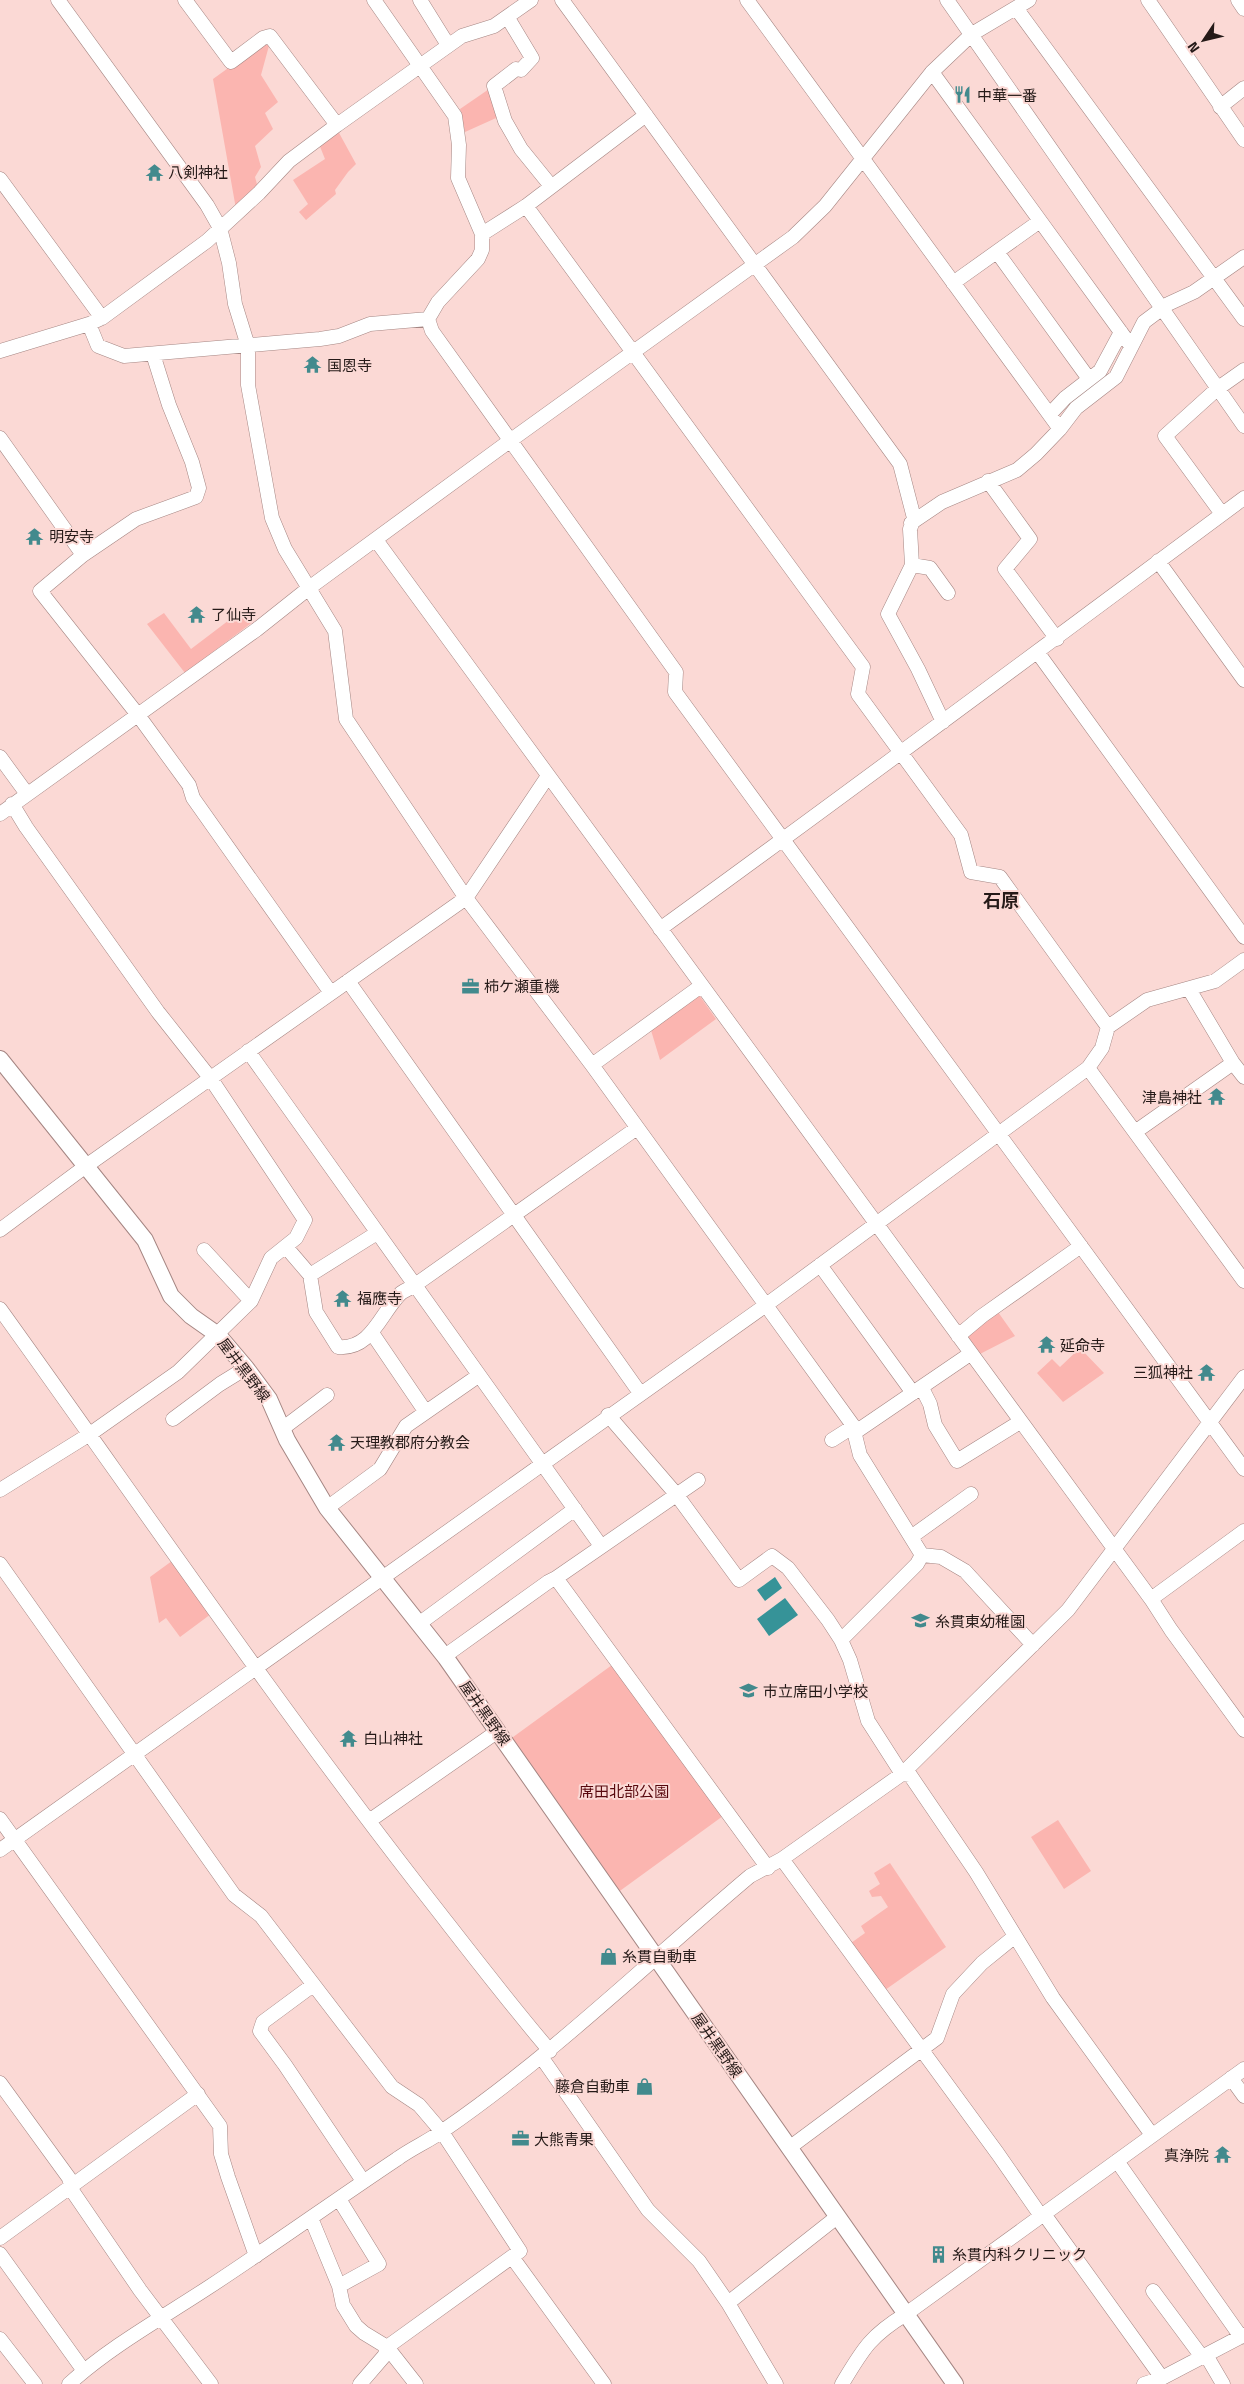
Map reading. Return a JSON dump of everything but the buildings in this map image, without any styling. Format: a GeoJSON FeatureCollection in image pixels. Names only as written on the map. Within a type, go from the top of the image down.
{"type":"FeatureCollection","features":[{"type":"Feature","properties":{"kind":"main road","name":"屋井黒野線"},"geometry":{"type":"LineString","coordinates":[[0,1059],[145,1240],[171,1296],[191,1316],[218,1335],[269,1399],[282,1429],[327,1508],[446,1658],[954,2384]]}},
{"type":"Feature","properties":{"kind":"street"},"geometry":{"type":"LineString","coordinates":[[58,0],[207,205],[220,228],[229,263],[235,304],[248,346],[248,385],[270,512],[285,549],[335,631],[346,719],[466,898],[592,1065],[855,1428],[860,1455],[922,1555]]}},
{"type":"Feature","properties":{"kind":"street"},"geometry":{"type":"LineString","coordinates":[[185,0],[231,62],[263,38],[270,36],[336,125]]}},
{"type":"Feature","properties":{"kind":"street"},"geometry":{"type":"LineString","coordinates":[[374,0],[455,116],[459,145],[458,178],[482,234],[482,250],[478,259],[438,302],[428,319],[432,331],[676,672],[675,692],[1244,1469]]}},
{"type":"Feature","properties":{"kind":"street"},"geometry":{"type":"LineString","coordinates":[[420,0],[448,45]]}},
{"type":"Feature","properties":{"kind":"street"},"geometry":{"type":"LineString","coordinates":[[0,351],[96,321],[207,241],[259,194],[289,161],[336,125],[462,36],[494,26],[508,18],[531,0]]}},
{"type":"Feature","properties":{"kind":"street"},"geometry":{"type":"LineString","coordinates":[[562,0],[900,464],[914,518],[911,523],[912,565],[888,614],[918,669],[943,722]]}},
{"type":"Feature","properties":{"kind":"street"},"geometry":{"type":"LineString","coordinates":[[747,0],[1060,429]]}},
{"type":"Feature","properties":{"kind":"street"},"geometry":{"type":"LineString","coordinates":[[947,0],[1244,426]]}},
{"type":"Feature","properties":{"kind":"street"},"geometry":{"type":"LineString","coordinates":[[0,814],[256,630],[309,588],[511,440],[756,265],[812,219],[863,159],[932,72],[972,34],[1029,0]]}},
{"type":"Feature","properties":{"kind":"street"},"geometry":{"type":"LineString","coordinates":[[1148,0],[1244,140]]}},
{"type":"Feature","properties":{"kind":"street"},"geometry":{"type":"LineString","coordinates":[[1238,0],[1244,9]]}},
{"type":"Feature","properties":{"kind":"street"},"geometry":{"type":"LineString","coordinates":[[1016,8],[1244,319]]}},
{"type":"Feature","properties":{"kind":"street"},"geometry":{"type":"LineString","coordinates":[[508,18],[532,58],[521,70],[516,69],[494,86],[506,121],[521,148],[551,186]]}},
{"type":"Feature","properties":{"kind":"street"},"geometry":{"type":"LineString","coordinates":[[932,72],[1131,346]]}},
{"type":"Feature","properties":{"kind":"street"},"geometry":{"type":"LineString","coordinates":[[1220,107],[1244,88]]}},
{"type":"Feature","properties":{"kind":"street"},"geometry":{"type":"LineString","coordinates":[[482,234],[526,206],[646,115]]}},
{"type":"Feature","properties":{"kind":"street"},"geometry":{"type":"LineString","coordinates":[[0,179],[96,321],[94,340],[98,346],[107,351],[124,356],[320,339],[339,336],[370,324],[428,319]]}},
{"type":"Feature","properties":{"kind":"street"},"geometry":{"type":"LineString","coordinates":[[526,206],[863,668],[858,694],[961,834],[971,872],[1000,877],[1108,1026]]}},
{"type":"Feature","properties":{"kind":"street"},"geometry":{"type":"LineString","coordinates":[[953,283],[1040,221]]}},
{"type":"Feature","properties":{"kind":"street"},"geometry":{"type":"LineString","coordinates":[[997,252],[1089,379]]}},
{"type":"Feature","properties":{"kind":"street"},"geometry":{"type":"LineString","coordinates":[[911,523],[942,502],[1017,470],[1060,429],[1076,408],[1116,377],[1144,322],[1168,304],[1181,300],[1244,258]]}},
{"type":"Feature","properties":{"kind":"street"},"geometry":{"type":"LineString","coordinates":[[1050,414],[1065,398],[1100,371],[1121,332]]}},
{"type":"Feature","properties":{"kind":"street"},"geometry":{"type":"LineString","coordinates":[[153,354],[199,488],[196,497],[136,519],[84,554],[40,591],[138,715],[189,785],[193,798],[332,993]]}},
{"type":"Feature","properties":{"kind":"street"},"geometry":{"type":"LineString","coordinates":[[1222,514],[1165,436],[1218,389],[1244,370]]}},
{"type":"Feature","properties":{"kind":"street"},"geometry":{"type":"LineString","coordinates":[[0,438],[84,554]]}},
{"type":"Feature","properties":{"kind":"street"},"geometry":{"type":"LineString","coordinates":[[988,481],[1030,539],[1005,569],[1057,639]]}},
{"type":"Feature","properties":{"kind":"street"},"geometry":{"type":"LineString","coordinates":[[660,929],[1057,639],[1244,498]]}},
{"type":"Feature","properties":{"kind":"street"},"geometry":{"type":"LineString","coordinates":[[376,540],[700,986],[1151,1599],[1170,1630],[1244,1730]]}},
{"type":"Feature","properties":{"kind":"street"},"geometry":{"type":"LineString","coordinates":[[1158,561],[1244,680]]}},
{"type":"Feature","properties":{"kind":"street"},"geometry":{"type":"LineString","coordinates":[[912,565],[930,568],[948,593]]}},
{"type":"Feature","properties":{"kind":"street"},"geometry":{"type":"LineString","coordinates":[[1038,653],[1244,937]]}},
{"type":"Feature","properties":{"kind":"street"},"geometry":{"type":"LineString","coordinates":[[0,757],[27,794]]}},
{"type":"Feature","properties":{"kind":"street"},"geometry":{"type":"LineString","coordinates":[[0,1230],[86,1166],[466,898],[548,776]]}},
{"type":"Feature","properties":{"kind":"street"},"geometry":{"type":"LineString","coordinates":[[0,1490],[90,1434],[178,1372],[251,1301],[271,1258],[296,1238],[305,1220],[211,1079],[158,1012],[26,827],[12,804]]}},
{"type":"Feature","properties":{"kind":"street"},"geometry":{"type":"LineString","coordinates":[[0,1850],[608,1415],[766,1305],[1088,1068],[1102,1048],[1108,1026],[1147,1000],[1215,981],[1244,960]]}},
{"type":"Feature","properties":{"kind":"street"},"geometry":{"type":"LineString","coordinates":[[348,981],[515,1214],[640,1393]]}},
{"type":"Feature","properties":{"kind":"street"},"geometry":{"type":"LineString","coordinates":[[592,1065],[700,986]]}},
{"type":"Feature","properties":{"kind":"street"},"geometry":{"type":"LineString","coordinates":[[1135,1132],[1241,1071],[1189,989]]}},
{"type":"Feature","properties":{"kind":"street"},"geometry":{"type":"LineString","coordinates":[[248,1051],[601,1546]]}},
{"type":"Feature","properties":{"kind":"street"},"geometry":{"type":"LineString","coordinates":[[1088,1068],[1244,1281]]}},
{"type":"Feature","properties":{"kind":"street"},"geometry":{"type":"LineString","coordinates":[[286,1247],[310,1275],[316,1312],[338,1348],[348,1348],[372,1333],[401,1293],[415,1286],[637,1128]]}},
{"type":"Feature","properties":{"kind":"street"},"geometry":{"type":"LineString","coordinates":[[310,1275],[377,1233]]}},
{"type":"Feature","properties":{"kind":"street"},"geometry":{"type":"LineString","coordinates":[[958,1336],[982,1316],[1081,1246]]}},
{"type":"Feature","properties":{"kind":"street"},"geometry":{"type":"LineString","coordinates":[[204,1250],[219,1275],[251,1301]]}},
{"type":"Feature","properties":{"kind":"street"},"geometry":{"type":"LineString","coordinates":[[820,1265],[917,1390],[930,1404],[936,1425],[957,1461],[1020,1422]]}},
{"type":"Feature","properties":{"kind":"street"},"geometry":{"type":"LineString","coordinates":[[0,1309],[255,1667],[369,1821],[520,2016],[648,2210],[699,2261],[728,2303],[776,2384]]}},
{"type":"Feature","properties":{"kind":"street"},"geometry":{"type":"LineString","coordinates":[[372,1333],[425,1411]]}},
{"type":"Feature","properties":{"kind":"street"},"geometry":{"type":"LineString","coordinates":[[832,1440],[917,1390],[970,1354]]}},
{"type":"Feature","properties":{"kind":"street"},"geometry":{"type":"LineString","coordinates":[[173,1419],[220,1384],[246,1368]]}},
{"type":"Feature","properties":{"kind":"street"},"geometry":{"type":"LineString","coordinates":[[327,1508],[380,1469],[406,1426],[478,1376]]}},
{"type":"Feature","properties":{"kind":"street"},"geometry":{"type":"LineString","coordinates":[[69,2384],[84,2371],[256,2256],[363,2181],[442,2132],[546,2054],[750,1876],[782,1859],[902,1774],[1068,1610],[1244,1377]]}},
{"type":"Feature","properties":{"kind":"street"},"geometry":{"type":"LineString","coordinates":[[282,1429],[327,1395]]}},
{"type":"Feature","properties":{"kind":"street"},"geometry":{"type":"LineString","coordinates":[[608,1415],[676,1494],[739,1580],[772,1556],[788,1568],[841,1640],[850,1660],[868,1721],[902,1774]]}},
{"type":"Feature","properties":{"kind":"street"},"geometry":{"type":"LineString","coordinates":[[446,1658],[540,1587],[556,1578],[698,1480]]}},
{"type":"Feature","properties":{"kind":"street"},"geometry":{"type":"LineString","coordinates":[[911,1537],[971,1494]]}},
{"type":"Feature","properties":{"kind":"street"},"geometry":{"type":"LineString","coordinates":[[420,1623],[575,1509]]}},
{"type":"Feature","properties":{"kind":"street"},"geometry":{"type":"LineString","coordinates":[[1151,1599],[1244,1531]]}},
{"type":"Feature","properties":{"kind":"street"},"geometry":{"type":"LineString","coordinates":[[841,1640],[917,1564],[922,1555]]}},
{"type":"Feature","properties":{"kind":"street"},"geometry":{"type":"LineString","coordinates":[[922,1555],[942,1558],[965,1571],[1033,1645]]}},
{"type":"Feature","properties":{"kind":"street"},"geometry":{"type":"LineString","coordinates":[[0,1564],[234,1895],[262,1916],[392,2087],[419,2105],[442,2132],[520,2251],[387,2347],[385,2355],[360,2384]]}},
{"type":"Feature","properties":{"kind":"street"},"geometry":{"type":"LineString","coordinates":[[556,1578],[768,1868]]}},
{"type":"Feature","properties":{"kind":"street"},"geometry":{"type":"LineString","coordinates":[[369,1821],[498,1731]]}},
{"type":"Feature","properties":{"kind":"street"},"geometry":{"type":"LineString","coordinates":[[902,1774],[910,1775],[976,1872],[1053,1998],[1152,2135]]}},
{"type":"Feature","properties":{"kind":"street"},"geometry":{"type":"LineString","coordinates":[[0,1819],[220,2126],[222,2154],[228,2177],[256,2256]]}},
{"type":"Feature","properties":{"kind":"street"},"geometry":{"type":"LineString","coordinates":[[782,1859],[1162,2378]]}},
{"type":"Feature","properties":{"kind":"street"},"geometry":{"type":"LineString","coordinates":[[790,2148],[937,2038],[953,1994],[982,1963],[1014,1936]]}},
{"type":"Feature","properties":{"kind":"street"},"geometry":{"type":"LineString","coordinates":[[313,1984],[263,2022],[260,2031],[286,2064],[363,2181]]}},
{"type":"Feature","properties":{"kind":"street"},"geometry":{"type":"LineString","coordinates":[[842,2384],[865,2346],[888,2325],[906,2314],[1244,2069]]}},
{"type":"Feature","properties":{"kind":"street"},"geometry":{"type":"LineString","coordinates":[[1231,2078],[1244,2096]]}},
{"type":"Feature","properties":{"kind":"street"},"geometry":{"type":"LineString","coordinates":[[0,2083],[69,2178],[79,2200],[211,2384]]}},
{"type":"Feature","properties":{"kind":"street"},"geometry":{"type":"LineString","coordinates":[[0,2238],[198,2094]]}},
{"type":"Feature","properties":{"kind":"street"},"geometry":{"type":"LineString","coordinates":[[1117,2161],[1243,2336],[1162,2378],[1144,2384]]}},
{"type":"Feature","properties":{"kind":"street"},"geometry":{"type":"LineString","coordinates":[[339,2199],[379,2264],[339,2286]]}},
{"type":"Feature","properties":{"kind":"street"},"geometry":{"type":"LineString","coordinates":[[728,2303],[837,2217]]}},
{"type":"Feature","properties":{"kind":"street"},"geometry":{"type":"LineString","coordinates":[[310,2218],[339,2286],[343,2306],[356,2326],[387,2347],[416,2384]]}},
{"type":"Feature","properties":{"kind":"street"},"geometry":{"type":"LineString","coordinates":[[0,2254],[84,2371]]}},
{"type":"Feature","properties":{"kind":"street"},"geometry":{"type":"LineString","coordinates":[[512,2257],[604,2384]]}},
{"type":"Feature","properties":{"kind":"street"},"geometry":{"type":"LineString","coordinates":[[1153,2291],[1204,2356],[1223,2384]]}},
{"type":"Feature","properties":{"kind":"street"},"geometry":{"type":"LineString","coordinates":[[0,2339],[34,2384]]}},
{"type":"Feature","properties":{"kind":"green space"},"geometry":{"type":"Polygon","coordinates":[[[270,42],[261,75],[278,102],[265,113],[273,129],[255,146],[261,167],[255,177],[258,188],[236,209],[213,79],[263,43],[270,42]]]}},
{"type":"Feature","properties":{"kind":"green space"},"geometry":{"type":"Polygon","coordinates":[[[492,87],[505,114],[465,132],[460,109],[492,87]]]}},
{"type":"Feature","properties":{"kind":"green space"},"geometry":{"type":"Polygon","coordinates":[[[338,131],[356,164],[335,190],[336,194],[306,220],[299,212],[308,204],[293,180],[325,159],[319,144],[338,131]]]}},
{"type":"Feature","properties":{"kind":"green space"},"geometry":{"type":"Polygon","coordinates":[[[245,608],[254,621],[185,673],[147,624],[164,613],[191,649],[245,608]]]}},
{"type":"Feature","properties":{"kind":"green space"},"geometry":{"type":"Polygon","coordinates":[[[697,992],[716,1019],[660,1060],[650,1027],[697,992]]]}},
{"type":"Feature","properties":{"kind":"green space"},"geometry":{"type":"Polygon","coordinates":[[[998,1312],[1015,1336],[978,1355],[967,1340],[969,1333],[998,1312]]]}},
{"type":"Feature","properties":{"kind":"green space"},"geometry":{"type":"Polygon","coordinates":[[[1080,1348],[1104,1373],[1063,1402],[1037,1373],[1052,1359],[1060,1367],[1080,1348]]]}},
{"type":"Feature","properties":{"kind":"green space"},"geometry":{"type":"Polygon","coordinates":[[[176,1558],[211,1614],[180,1637],[166,1618],[159,1623],[150,1577],[176,1558]]]}},
{"type":"Feature","properties":{"kind":"green space","name":"席田北部公園"},"geometry":{"type":"Polygon","coordinates":[[[612,1665],[723,1816],[617,1893],[509,1740],[612,1665]]]}},
{"type":"Feature","properties":{"kind":"green space"},"geometry":{"type":"Polygon","coordinates":[[[1058,1820],[1091,1871],[1064,1889],[1031,1837],[1058,1820]]]}},
{"type":"Feature","properties":{"kind":"green space"},"geometry":{"type":"Polygon","coordinates":[[[890,1863],[946,1947],[885,1990],[851,1943],[865,1933],[861,1926],[888,1907],[881,1896],[872,1897],[869,1891],[880,1884],[874,1873],[890,1863]]]}},
{"type":"Feature","properties":{"kind":"water"},"geometry":{"type":"Polygon","coordinates":[[[775,1577],[782,1588],[765,1601],[757,1590],[775,1577]]]}},
{"type":"Feature","properties":{"kind":"water"},"geometry":{"type":"Polygon","coordinates":[[[785,1598],[798,1615],[769,1636],[757,1619],[785,1598]]]}},
{"type":"Feature","properties":{"kind":"place","name":"中華一番"},"geometry":{"type":"Point","coordinates":[963,95]}},
{"type":"Feature","properties":{"kind":"place","name":"八剣神社"},"geometry":{"type":"Point","coordinates":[154,172]}},
{"type":"Feature","properties":{"kind":"place","name":"国恩寺"},"geometry":{"type":"Point","coordinates":[313,365]}},
{"type":"Feature","properties":{"kind":"place","name":"明安寺"},"geometry":{"type":"Point","coordinates":[35,536]}},
{"type":"Feature","properties":{"kind":"place","name":"了仙寺"},"geometry":{"type":"Point","coordinates":[197,614]}},
{"type":"Feature","properties":{"kind":"place","name":"柿ケ瀬重機"},"geometry":{"type":"Point","coordinates":[470,986]}},
{"type":"Feature","properties":{"kind":"place","name":"津島神社"},"geometry":{"type":"Point","coordinates":[1216,1097]}},
{"type":"Feature","properties":{"kind":"place","name":"福應寺"},"geometry":{"type":"Point","coordinates":[343,1298]}},
{"type":"Feature","properties":{"kind":"place","name":"延命寺"},"geometry":{"type":"Point","coordinates":[1046,1345]}},
{"type":"Feature","properties":{"kind":"place","name":"三狐神社"},"geometry":{"type":"Point","coordinates":[1207,1372]}},
{"type":"Feature","properties":{"kind":"place","name":"天理教郡府分教会"},"geometry":{"type":"Point","coordinates":[336,1442]}},
{"type":"Feature","properties":{"kind":"place","name":"糸貫東幼稚園"},"geometry":{"type":"Point","coordinates":[921,1621]}},
{"type":"Feature","properties":{"kind":"place","name":"市立席田小学校"},"geometry":{"type":"Point","coordinates":[749,1691]}},
{"type":"Feature","properties":{"kind":"place","name":"白山神社"},"geometry":{"type":"Point","coordinates":[349,1738]}},
{"type":"Feature","properties":{"kind":"place","name":"糸貫自動車"},"geometry":{"type":"Point","coordinates":[608,1956]}},
{"type":"Feature","properties":{"kind":"place","name":"藤倉自動車"},"geometry":{"type":"Point","coordinates":[644,2086]}},
{"type":"Feature","properties":{"kind":"place","name":"大熊青果"},"geometry":{"type":"Point","coordinates":[520,2139]}},
{"type":"Feature","properties":{"kind":"place","name":"真浄院"},"geometry":{"type":"Point","coordinates":[1223,2155]}},
{"type":"Feature","properties":{"kind":"place","name":"糸貫内科クリニック"},"geometry":{"type":"Point","coordinates":[938,2254]}},
{"type":"Feature","properties":{"kind":"district","name":"石原"},"geometry":{"type":"Point","coordinates":[1001,900]}}]}
